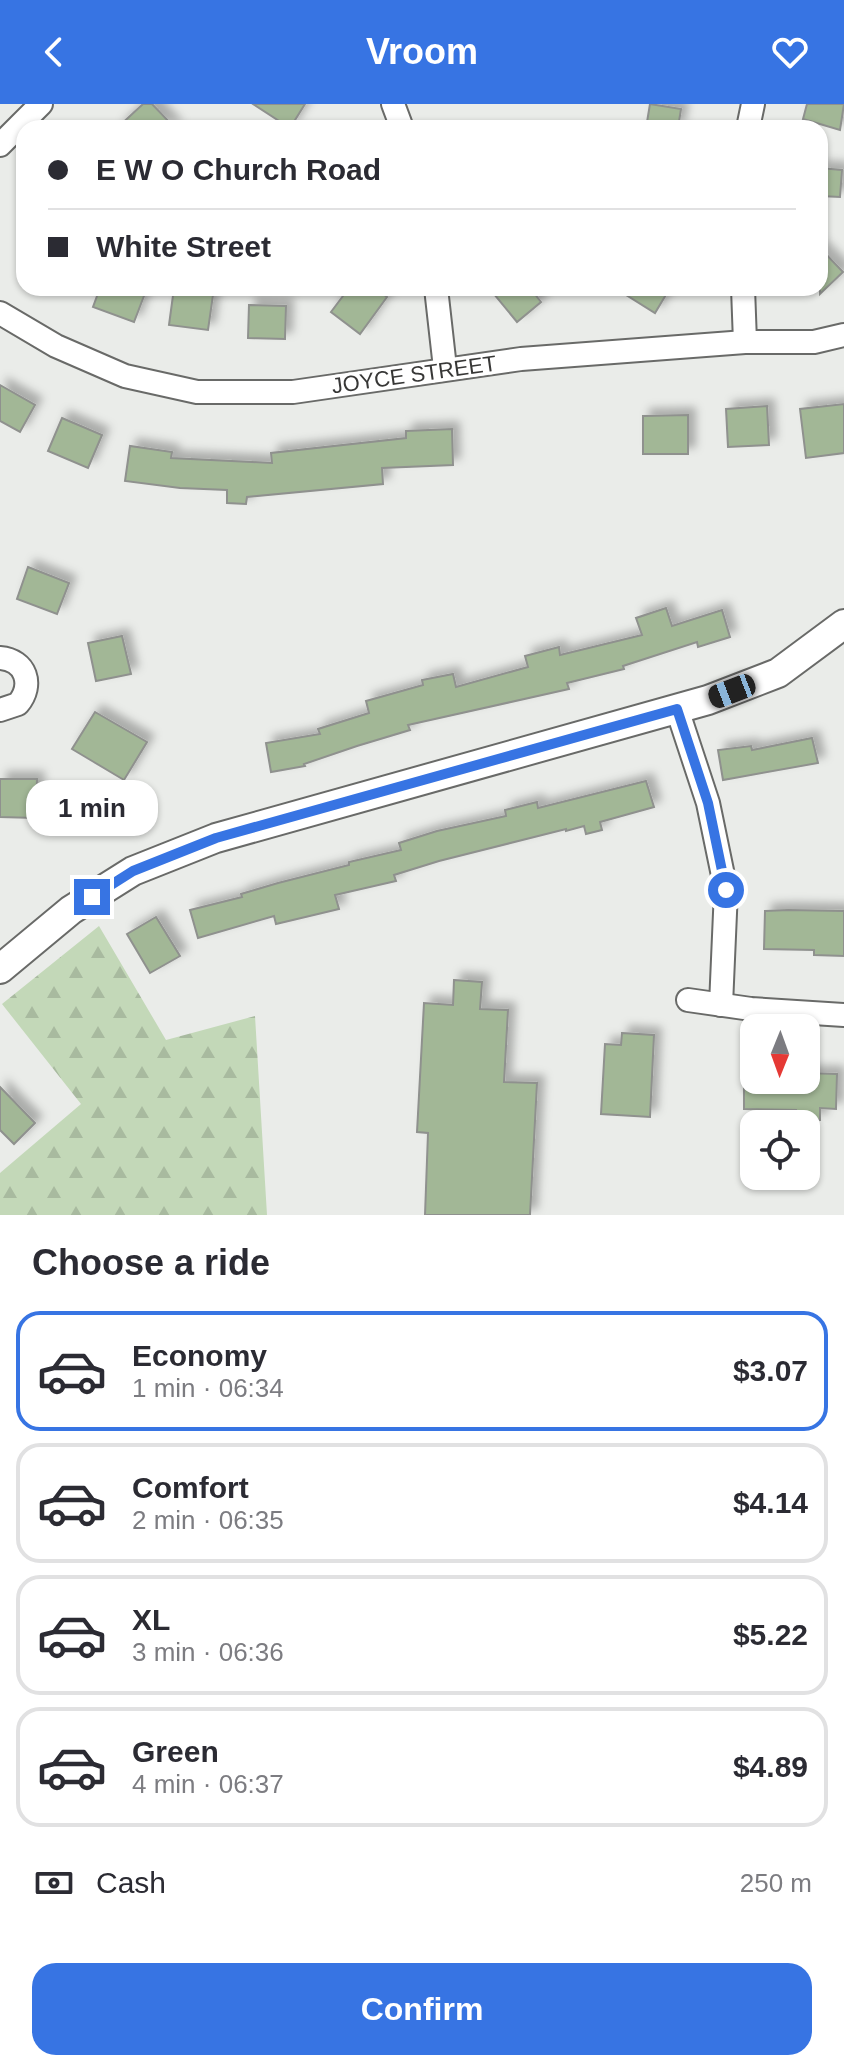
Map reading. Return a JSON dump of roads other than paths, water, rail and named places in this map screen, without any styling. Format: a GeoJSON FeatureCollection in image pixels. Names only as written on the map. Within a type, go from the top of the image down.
{"type":"FeatureCollection","features":[{"type":"Feature","properties":{"kind":"street"},"geometry":{"type":"LineString","coordinates":[[25,120],[41,104]]}},
{"type":"Feature","properties":{"kind":"street"},"geometry":{"type":"LineString","coordinates":[[0,145],[16,129]]}},
{"type":"Feature","properties":{"kind":"street"},"geometry":{"type":"LineString","coordinates":[[437,296],[445,368]]}},
{"type":"Feature","properties":{"kind":"street"},"geometry":{"type":"LineString","coordinates":[[743,296],[745,342]]}},
{"type":"Feature","properties":{"kind":"street","name":"JOYCE STREET"},"geometry":{"type":"LineString","coordinates":[[0,313],[56,346],[125,376],[197,392],[293,392],[521,359],[745,342],[814,342],[844,335]]}},
{"type":"Feature","properties":{"kind":"street"},"geometry":{"type":"LineString","coordinates":[[0,969],[71,910],[133,871],[216,838],[708,700],[778,673],[844,624]]}},
{"type":"Feature","properties":{"kind":"street"},"geometry":{"type":"LineString","coordinates":[[0,658],[14,661],[20,666],[27,681],[27,690],[18,704],[0,710]]}},
{"type":"Feature","properties":{"kind":"street"},"geometry":{"type":"LineString","coordinates":[[677,709],[708,803],[726,890],[721,1005]]}},
{"type":"Feature","properties":{"kind":"street"},"geometry":{"type":"LineString","coordinates":[[688,1000],[844,1015]]}}]}
